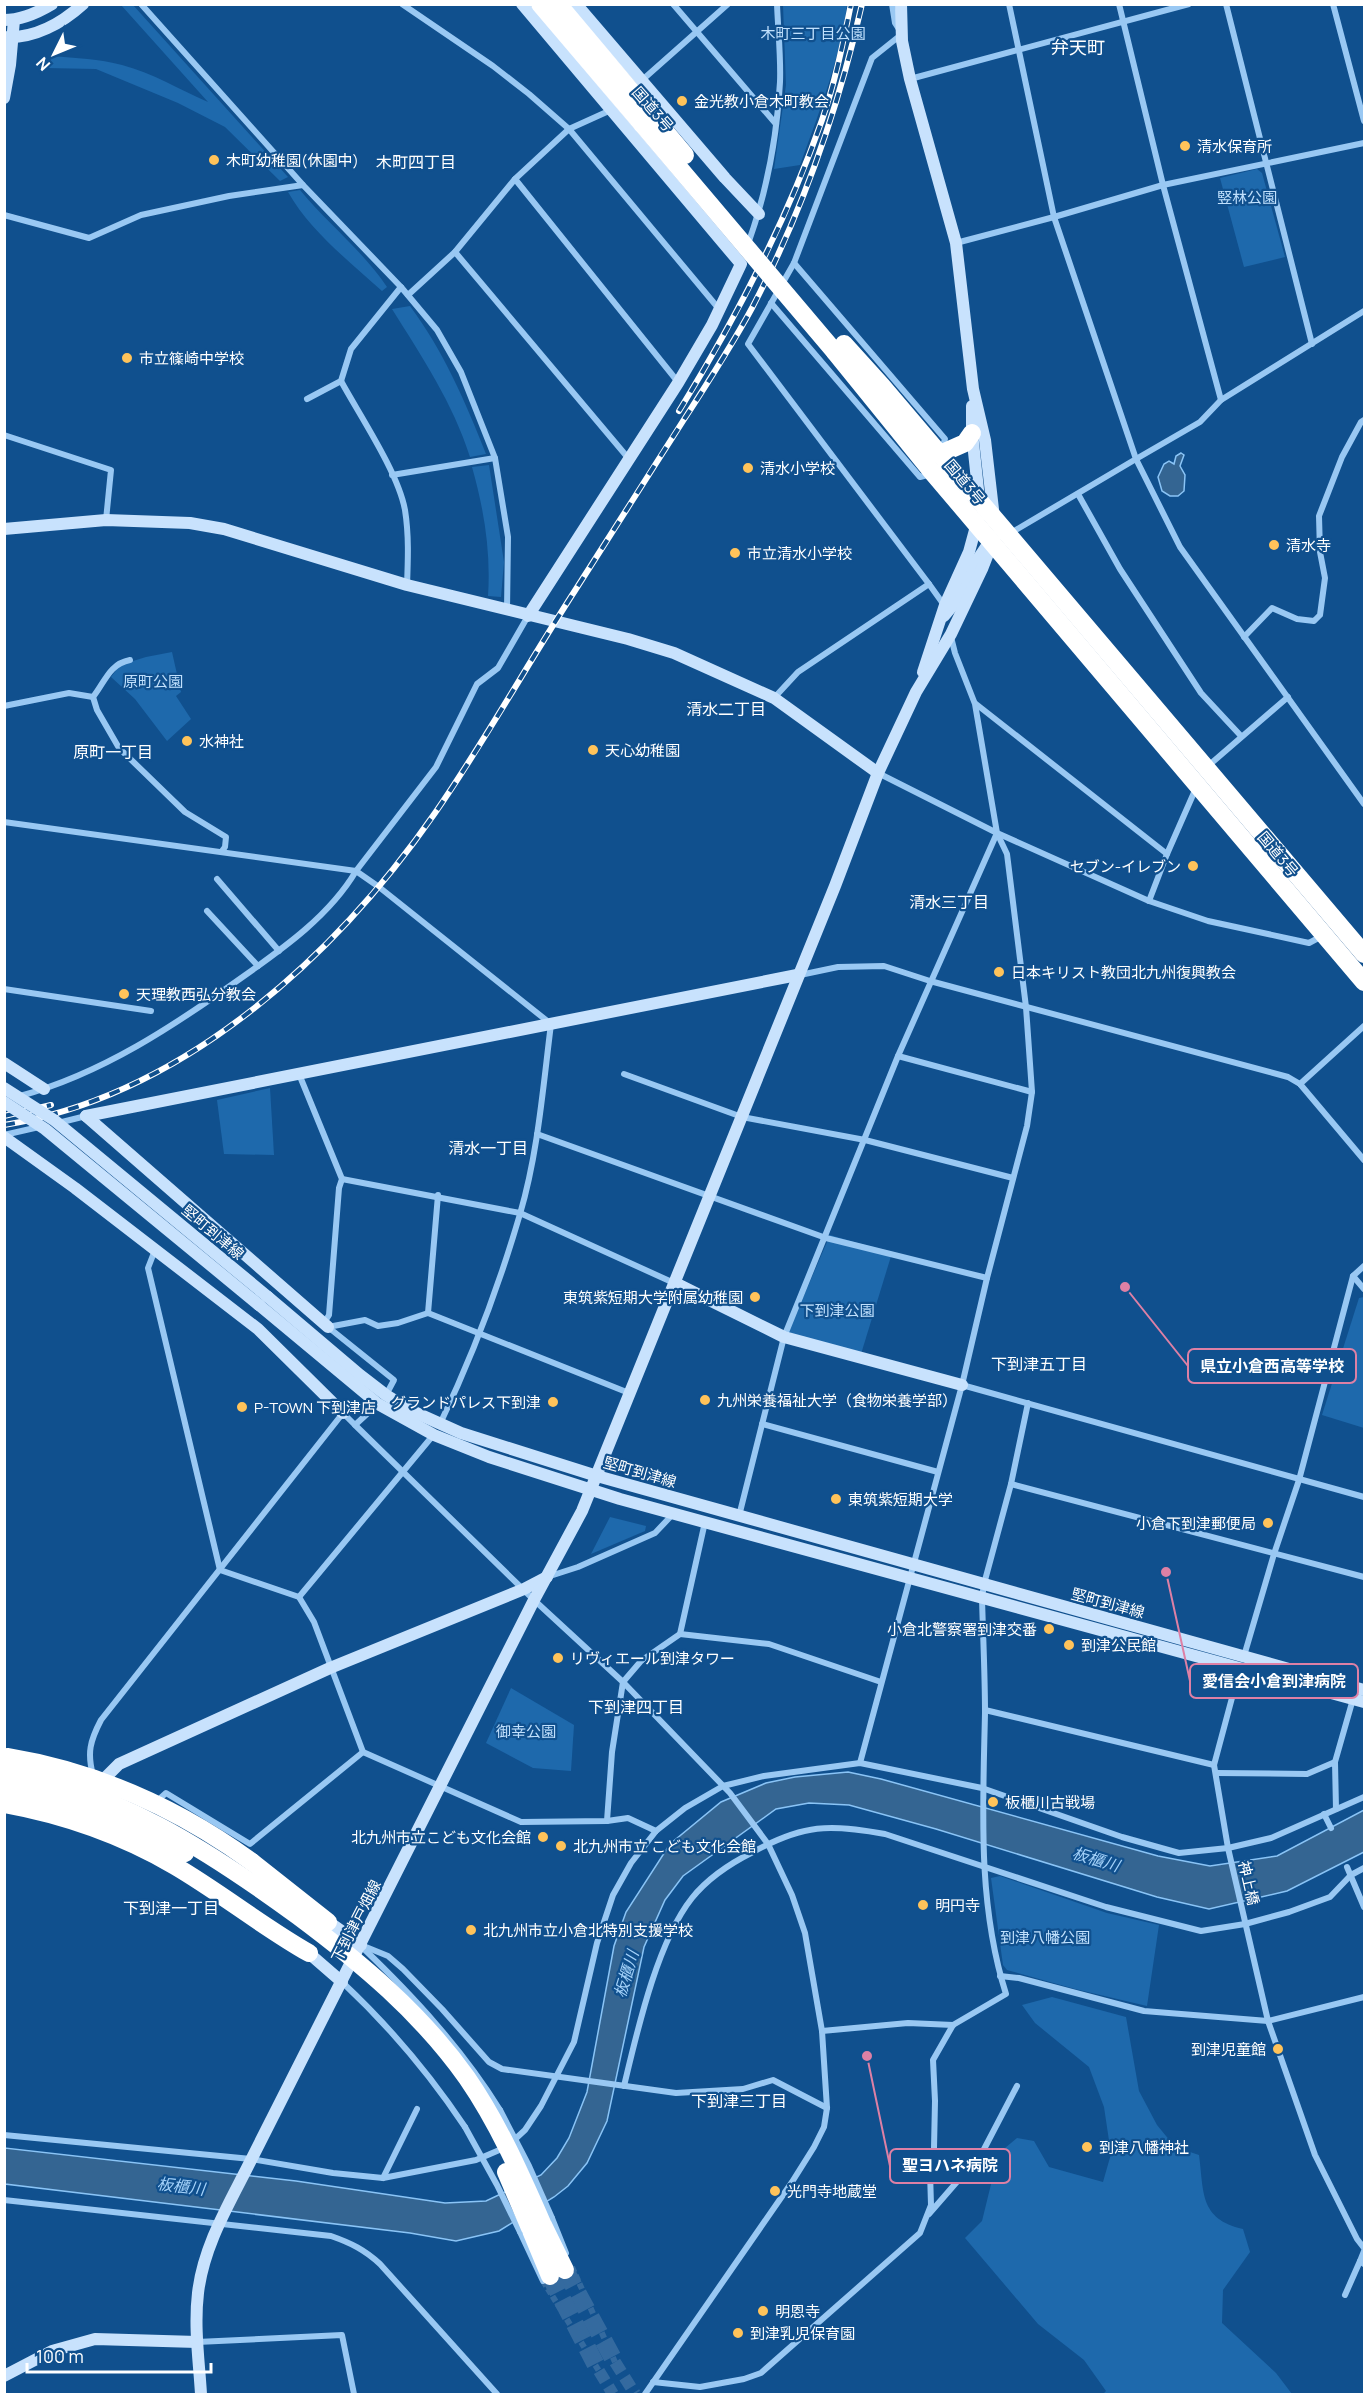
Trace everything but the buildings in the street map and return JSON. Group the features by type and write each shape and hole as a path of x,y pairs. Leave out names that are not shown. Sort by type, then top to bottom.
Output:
{"highway":[{"name":"国道3号","path":"540,4 648,121"},
{"name":"国道3号","path":"558,4 648,121 839,348 933,473 986,521 1001,539 1013,568 1365,982"},
{"name":"国道3号","path":"839,348 940,454 979,500 986,521"},
{"path":"940,454 965,443 972,434"},
{"name":"国道3号","path":"1001,539 1019,549 1365,954"},
{"path":"4,1756 47,1763 145,1797 207,1830 328,1922"},
{"path":"4,1773 29,1775 88,1792 160,1825 231,1868 359,1962 417,2017 466,2077 504,2140 557,2274"},
{"path":"4,1788 51,1797 85,1807 153,1835 224,1878 351,1972 408,2025 456,2083 493,2144 536,2225"},
{"path":"4,1804 76,1820 113,1834 176,1866 271,1932 309,1953"}],"street":[{"path":"5,93 9,20 28,16 52,4"},
{"path":"9,38 26,36 53,26 83,4"},
{"path":"141,4 303,185 401,287 437,330 461,372 495,458 508,537 507,610"},
{"path":"522,4 614,108 741,264"},
{"path":"576,4 640,83 759,214"},
{"path":"673,4 776,124"},
{"path":"640,83 728,4"},
{"path":"4,1101 44,1089 145,1043 279,951 326,910 346,888 356,871 436,767 477,684 498,668 528,616 678,383 741,264 759,214 776,124 780,80 777,4"},
{"path":"892,4 895,23 902,34"},
{"path":"901,4 902,34 910,79 956,243 973,389 985,440 986,521 945,605 916,692"},
{"path":"1009,4 1053,217 1136,459 1180,547 1365,804"},
{"path":"1119,4 1163,185 1221,400"},
{"path":"910,79 1019,52 1189,4"},
{"path":"1226,4 1312,344"},
{"path":"1333,4 1365,121"},
{"path":"407,5 529,94 569,129 719,309"},
{"path":"902,34 872,58 794,263 748,344 945,605"},
{"path":"408,295 454,252 515,179 569,129 614,108"},
{"path":"956,243 1163,185 1365,143"},
{"path":"515,179 678,383"},
{"path":"4,215 89,238 141,215 229,196 303,185"},
{"path":"454,252 629,459"},
{"path":"794,263 945,439 940,454"},
{"path":"307,399 340,381 351,349 401,287"},
{"path":"771,303 920,477 933,473"},
{"path":"938,624 960,597 982,551 1200,422 1221,400 1365,311"},
{"path":"340,381 392,475 404,508 408,534 407,585"},
{"path":"973,389 972,434 979,500"},
{"path":"1244,637 1272,608 1297,619 1314,621 1320,615 1324,578 1320,552 1319,516 1341,457 1361,422 1365,420"},
{"path":"4,435 111,470 106,520"},
{"path":"392,475 495,458"},
{"path":"1078,494 1120,568 1201,693 1241,736"},
{"path":"4,529 106,520 190,524 224,529 407,585 628,639 674,653 774,698 878,773 997,833 1149,901 1208,921 1309,943 1323,934"},
{"path":"916,692 951,634 982,569 1001,539"},
{"path":"982,569 996,561 1013,568"},
{"path":"774,698 798,672 929,584"},
{"path":"860,1763 962,1385 1027,1126 1032,1092 1026,1007 1006,854 997,833 975,704 955,653 951,634"},
{"path":"93,697 112,668 130,660"},
{"name":"下到津戸畑線","path":"201,2394 197,2342 198,2293 205,2261 220,2221 591,1491 797,975 835,886 878,773 916,692"},
{"path":"4,706 69,693 93,697"},
{"path":"93,697 97,710 118,748 185,812 226,837 222,851"},
{"path":"1149,901 1167,854 1206,768 1288,698"},
{"path":"975,704 1167,854"},
{"path":"4,822 356,871 551,1024"},
{"path":"739,1516 784,1337 898,1056 997,833"},
{"path":"217,879 279,951"},
{"path":"207,911 258,966"},
{"path":"4,1136 86,1116 797,975 838,968 884,966 930,981 1288,1077 1300,1084 1365,1160"},
{"path":"4,989 151,1011"},
{"path":"299,1597 437,1430 481,1333 520,1213 537,1134 551,1024"},
{"path":"1300,1084 1365,1026"},
{"path":"898,1056 1032,1092"},
{"path":"4,1063 44,1089"},
{"path":"298,1073 342,1179 339,1188 329,1315 326,1325"},
{"path":"624,1074 742,1116 865,1140 1013,1178"},
{"name":"堅町到津線","path":"4,1088 54,1120 264,1301"},
{"name":"堅町到津線","path":"4,1101 45,1129 360,1375 382,1399 489,1457 591,1491 1359,1701"},
{"path":"86,1116 326,1325 394,1380 382,1399 355,1425"},
{"path":"537,1134 825,1238 987,1278"},
{"path":"4,1136 258,1329 534,1600 623,1682 730,1793 768,1844 792,1895 805,1933 822,2031 827,2108 824,2127 809,2155 645,2394"},
{"path":"342,1179 438,1195 520,1213 675,1283 784,1337 1365,1497"},
{"path":"428,1313 438,1195"},
{"path":"155,1250 148,1268 220,1570"},
{"path":"985,1710 1214,1764 1274,1554 1299,1480 1353,1276 1365,1266"},
{"path":"1353,1276 1365,1289"},
{"path":"326,1325 365,1320 378,1326 398,1323 428,1313 630,1393"},
{"path":"653,2382 700,2387 744,2379 761,2373 920,2233 927,2216 931,2205 930,2172 934,2136 933,2060 952,2025 1006,1994 994,1951 984,1867 982,1788 985,1710 982,1598 1011,1484 1028,1403"},
{"path":"97,1786 88,1760 93,1736 101,1720 343,1413"},
{"path":"762,1424 938,1472"},
{"name":"堅町到津線","path":"437,1430 912,1565 1365,1690"},
{"path":"1011,1484 1365,1577"},
{"path":"78,1810 118,1764 330,1668 524,1589 547,1577 578,1567 655,1533 674,1514"},
{"path":"680,1634 705,1521"},
{"path":"220,1570 299,1597 314,1622 363,1752 521,1822 607,1821 628,1818 656,1831"},
{"path":"607,1821 612,1752 623,1682 641,1661 680,1634 769,1644 881,1682"},
{"path":"1336,1809 1335,1762 1359,1701"},
{"path":"148,1809 166,1793 250,1844 363,1752"},
{"path":"1216,1773 1307,1774 1335,1762"},
{"path":"4,2135 383,2178 476,2160 504,2148 525,2130 558,2076 574,2042 597,1943 613,1895 631,1863 656,1831 685,1808 723,1786 764,1776 860,1763 982,1788 1122,1837 1179,1853 1228,1848 1271,1838 1365,1797"},
{"name":"神上橋","path":"1214,1764 1228,1848 1268,2021 1315,2156 1357,2239 1365,2250"},
{"path":"4,1773 97,1786 128,1798 201,1839 361,1945 442,2029 484,2084 529,2166 536,2225"},
{"path":"4,1795 78,1810 114,1825 188,1864 309,1953 382,2019 428,2072 465,2127 492,2175 536,2225"},
{"path":"1324,1814 1331,1828"},
{"path":"624,2086 639,2021 663,1955 679,1919 692,1898 712,1878 734,1862 797,1831 823,1827 853,1828 885,1834 1106,1907 1201,1931 1245,1924 1289,1912 1330,1896 1351,1875 1365,1868"},
{"path":"1347,1866 1365,1907"},
{"path":"361,1945 388,1956 403,1969 489,2062 502,2069 676,2093 743,2089 773,2080 827,2108"},
{"path":"1000,1976 1019,1978 1144,2011 1193,2017 1268,2021 1365,1997"},
{"path":"822,2031 908,2023 952,2025"},
{"path":"927,2216 982,2153 1017,2086"},
{"path":"383,2178 417,2109"},
{"path":"4,2200 220,2221 331,2236 351,2243 368,2252 497,2394"},
{"path":"1345,2295 1362,2263 1365,2250"},
{"path":"4,2376 52,2351 95,2338 197,2342 342,2335 354,2394"}],"green space":[{"path":"121,5 133,5 288,177 280,181 225,127 178,103 96,69 46,68 52,56 113,63 145,72 208,102"},
{"name":"木町三丁目公園","path":"783,5 847,5 834,66 800,165 774,169 786,85"},
{"name":"竪林公園","path":"1257,169 1262,173 1285,257 1244,267 1220,178"},
{"path":"300,190 367,261 387,287 382,291 307,220 288,192"},
{"path":"410,306 453,377 486,454 470,457 446,399 392,309"},
{"path":"489,465 504,562 501,597 488,596 486,531 472,467"},
{"name":"原町公園","path":"172,652 181,692 176,696 191,719 167,741 135,699 111,677 120,665"},
{"path":"270,1088 274,1155 224,1154 217,1100"},
{"name":"下到津公園","path":"830,1235 892,1253 861,1354 787,1335"},
{"path":"1364,1297 1364,1428 1322,1415 1359,1298"},
{"path":"610,1517 646,1526 645,1531 591,1554"},
{"name":"御幸公園","path":"511,1688 574,1725 571,1771 533,1768 486,1743"},
{"name":"到津八幡公園","path":"1000,1876 1107,1913 1159,1925 1147,2006 1007,1970 1003,1965 991,1878"},
{"path":"1052,1997 1126,2017 1139,2091 1157,2125 1175,2147 1199,2155 1206,2202 1211,2211 1218,2218 1243,2229 1250,2252 1223,2290 1222,2323 1276,2373 1292,2394 1103,2394 1106,2391 1084,2360 1038,2324 965,2238 982,2221 995,2168 1005,2148 1017,2138 1034,2141 1049,2167 1103,2182 1111,2154 1104,2107 1089,2067 1035,2023 1022,2005"}],"water":[{"path":"1181,453 1184,455 1180,466 1185,475 1184,491 1178,496 1170,496 1162,491 1158,477 1164,464 1169,461 1174,464 1176,456"},
{"name":"板櫃川","path":"848,1772 881,1779 1158,1856 1210,1866 1277,1856 1364,1810 1364,1852 1287,1891 1209,1909 1157,1897 936,1829 849,1805 809,1803 776,1809 683,1876 665,1900 644,1947 607,2121 587,2163 568,2186 554,2197 499,2231 456,2241 410,2233 5,2184 5,2148 296,2181 445,2203 486,2201 541,2175 557,2158 569,2138 587,2092 614,1946 626,1912 670,1844 721,1802 766,1783 795,1777"}],"tunnel":[{"path":"572,2267 615,2362"},
{"path":"565,2270 615,2362"},
{"path":"550,2276 599,2371"},
{"path":"543,2281 599,2371"},
{"path":"615,2362 635,2394"},
{"path":"599,2371 613,2394"}],"railway":[{"path":"679,411 740,305 792,196 827,106 851,4"},
{"path":"4,1125 70,1109 133,1084 193,1052 249,1012 302,967 351,918 395,867 435,813 471,758 719,365 752,308 787,235 817,160 842,83 862,4"},
{"path":"4,1116 51,1105"}],"place":[{"name":"金光教小倉木町教会","path":"682,101"},
{"name":"清水保育所","path":"1185,146"},
{"name":"木町幼稚園(休園中)","path":"214,160"},
{"name":"市立篠崎中学校","path":"127,358"},
{"name":"清水小学校","path":"748,468"},
{"name":"清水寺","path":"1274,545"},
{"name":"市立清水小学校","path":"735,553"},
{"name":"水神社","path":"187,741"},
{"name":"天心幼稚園","path":"593,750"},
{"name":"セブン-イレブン","path":"1193,866"},
{"name":"日本キリスト教団北九州復興教会","path":"999,972"},
{"name":"天理教西弘分教会","path":"124,994"},
{"name":"県立小倉西高等学校","path":"1125,1287"},
{"name":"東筑紫短期大学附属幼稚園","path":"755,1297"},
{"name":"九州栄養福祉大学（食物栄養学部）","path":"705,1400"},
{"name":"グランドパレス下到津","path":"553,1402"},
{"name":"P-TOWN 下到津店","path":"242,1407"},
{"name":"東筑紫短期大学","path":"836,1499"},
{"name":"小倉下到津郵便局","path":"1268,1523"},
{"name":"愛信会小倉到津病院","path":"1166,1572"},
{"name":"小倉北警察署到津交番","path":"1049,1629"},
{"name":"到津公民館","path":"1069,1645"},
{"name":"リヴィエール到津タワー","path":"558,1658"},
{"name":"板櫃川古戦場","path":"993,1802"},
{"name":"北九州市立こども文化会館","path":"543,1837"},
{"name":"北九州市立 こども文化会館","path":"561,1846"},
{"name":"明円寺","path":"923,1905"},
{"name":"北九州市立小倉北特別支援学校","path":"471,1930"},
{"name":"到津児童館","path":"1278,2049"},
{"name":"聖ヨハネ病院","path":"867,2056"},
{"name":"到津八幡神社","path":"1087,2147"},
{"name":"光門寺地蔵堂","path":"775,2191"},
{"name":"明恩寺","path":"763,2311"},
{"name":"到津乳児保育園","path":"738,2333"}],"district":[{"name":"弁天町","path":"1078,47"},
{"name":"木町四丁目","path":"416,162"},
{"name":"清水二丁目","path":"726,709"},
{"name":"原町一丁目","path":"113,752"},
{"name":"清水三丁目","path":"949,902"},
{"name":"清水一丁目","path":"488,1148"},
{"name":"下到津五丁目","path":"1039,1364"},
{"name":"下到津四丁目","path":"636,1707"},
{"name":"下到津一丁目","path":"171,1908"},
{"name":"下到津三丁目","path":"739,2101"}]}
